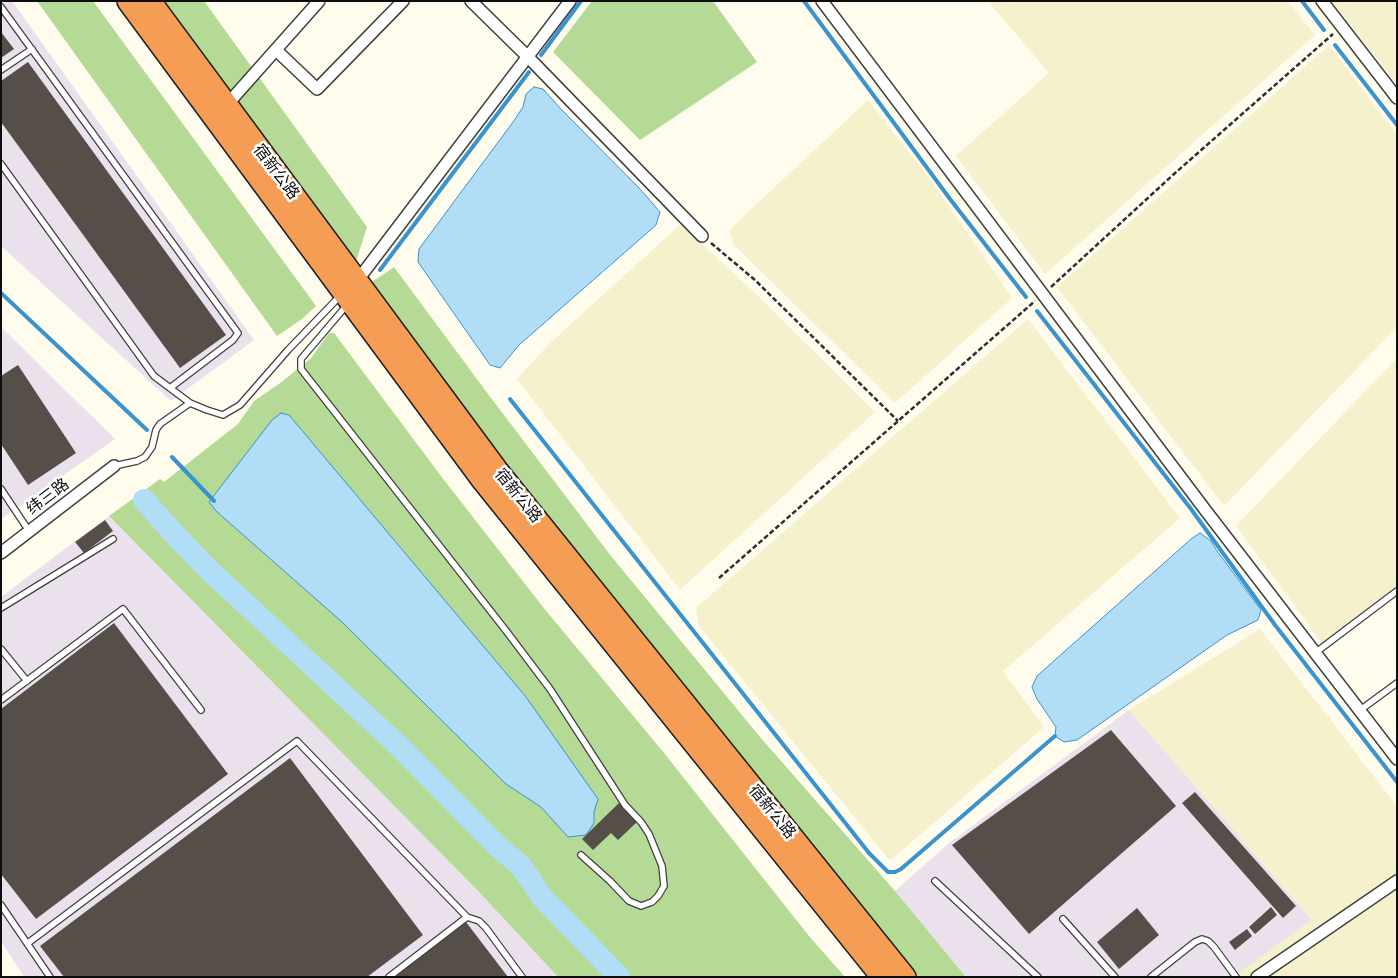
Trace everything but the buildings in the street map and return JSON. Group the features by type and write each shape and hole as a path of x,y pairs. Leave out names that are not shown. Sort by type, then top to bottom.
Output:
{"highway":[{"name":"宿新公路","path":"128,1 221,112"},
{"name":"宿新公路","path":"150,1 221,112 483,481 882,977"},
{"name":"宿新公路","path":"350,292 497,470 905,977"}],"street":[{"path":"221,112 320,1"},
{"path":"276,50 317,89 403,1"},
{"path":"471,1 702,236"},
{"path":"350,292 570,1"},
{"path":"822,1 1397,759"},
{"path":"1322,1 1397,98"},
{"name":"纬三路","path":"1,552 114,466"},
{"path":"1257,977 1397,881"}],"lane":[{"path":"1,7 238,333 234,340 170,388"},
{"path":"1,70 32,49"},
{"path":"1,164 154,376 190,403 223,415 240,405 288,350 350,292"},
{"path":"350,292 301,359 301,369 550,689 625,805 641,822 648,834 662,866 664,886 652,902 641,906 629,901 581,855"},
{"path":"114,466 137,461 145,457 152,447 156,430 160,424 190,403"},
{"path":"1,489 29,532"},
{"path":"1,608 113,539"},
{"path":"1315,653 1397,591"},
{"path":"1,700 123,609 202,710"},
{"path":"1,649 27,681"},
{"path":"1360,711 1397,682"},
{"path":"28,943 297,741 467,917 479,921 486,928 522,977"},
{"path":"935,881 1038,977"},
{"path":"1,905 50,977"},
{"path":"389,977 467,917"},
{"path":"1062,919 1115,977"},
{"path":"1151,977 1196,942 1202,940 1208,941 1214,947 1236,977"}],"path":[{"path":"719,578 1043,294 1174,174 1342,27"},
{"path":"702,236 755,280 898,421"}],"shaded area":[{"path":"1,1 12,1 254,340 171,401 1,246"},
{"path":"988,1 1288,1 1315,35 1045,274 956,156 1049,73"},
{"path":"1332,1 1397,1 1397,84"},
{"path":"1329,45 1397,135 1397,327 1224,506 1057,287"},
{"path":"868,100 930,179 1012,298 895,403 734,245 729,230"},
{"path":"681,224 761,299 875,412 680,590 517,379 550,343"},
{"path":"1028,319 1180,518 1003,671 1044,727 890,861 699,626 696,608"},
{"path":"1,327 115,439 1,519"},
{"path":"1397,358 1397,585 1322,643 1236,526"},
{"path":"109,516 479,892 558,977 24,977 1,941 1,597"},
{"path":"1260,629 1397,806 1397,977 1233,977 1312,920 1129,710"},
{"path":"1129,710 1312,920 1234,977 966,977 895,891 949,843"}],"green space":[{"path":"37,1 93,1 316,306 302,319 277,336"},
{"path":"160,1 204,1 367,227 355,265"},
{"path":"592,1 713,1 757,62 640,140 553,52"},
{"path":"394,267 611,556 760,737 895,891 966,977 918,977 856,904 501,465 373,292 372,282"},
{"path":"329,333 334,333 444,480 543,607 664,753 809,936 845,977 558,977 479,892 109,516 160,479 164,482 238,424 254,401 311,358"}],"water":[{"path":"534,87 543,89 660,212 656,225 519,345 500,368 490,365 418,262 419,249 513,122 523,107 526,94"},
{"path":"281,413 289,415 526,697 598,799 594,812 594,823 586,835 568,837 541,807 506,784 342,622 216,511 209,502 272,420"},
{"path":"1200,533 1211,541 1261,610 1258,620 1227,635 1077,740 1064,742 1055,736 1056,727 1037,699 1032,687 1037,676"}],"waterway":[{"path":"541,55 581,1"},
{"path":"804,1 950,199 1026,297"},
{"path":"1302,1 1324,30"},
{"path":"1335,45 1397,125"},
{"path":"380,270 529,72"},
{"path":"1,293 147,430"},
{"path":"1037,311 1191,509 1275,625 1397,782"},
{"path":"510,399 869,853 888,872 895,872 901,869 1055,736"},
{"path":"172,457 214,501"},
{"path":"144,500 210,571 400,747 496,845 521,866 542,897 619,977"}]}
